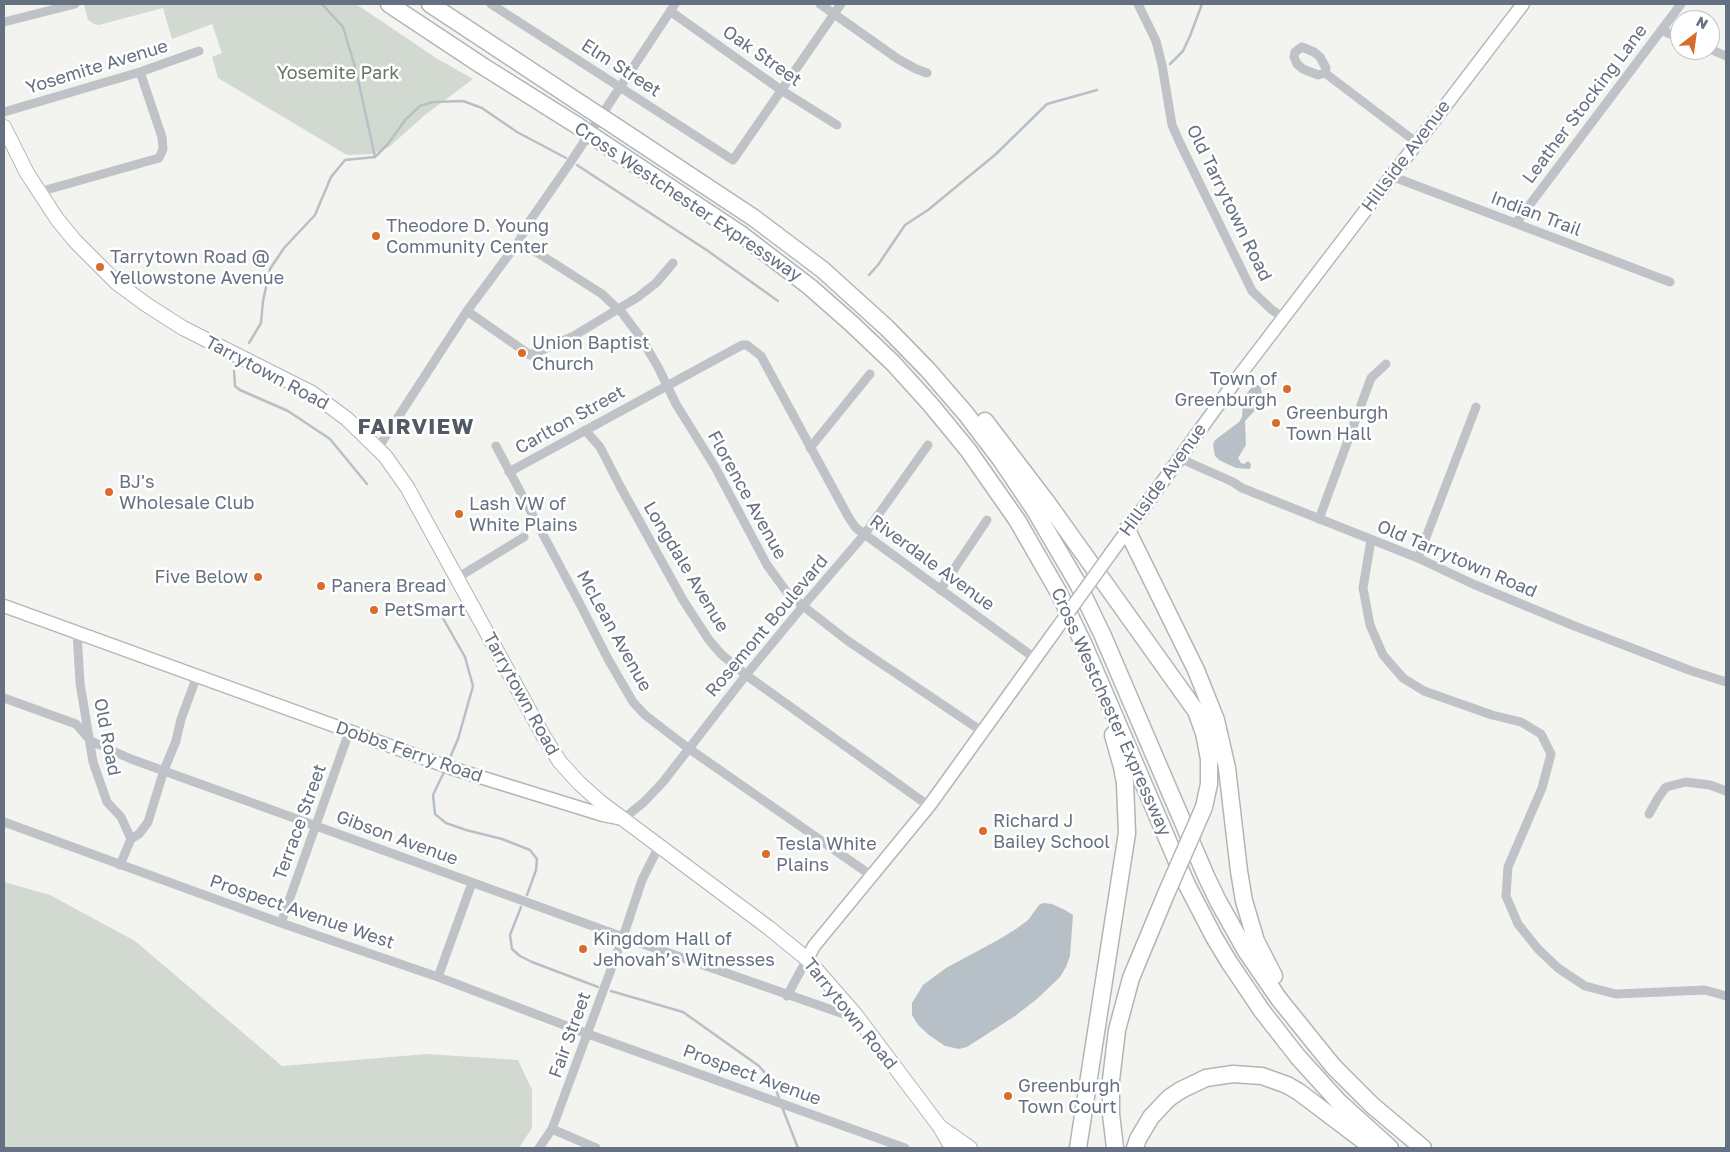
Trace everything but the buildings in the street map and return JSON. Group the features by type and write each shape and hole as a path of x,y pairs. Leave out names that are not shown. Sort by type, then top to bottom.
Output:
{"highway":[{"name":"Cross Westchester Expressway","path":"389,4 578,126 742,235 788,268 832,305 893,363 950,427 1001,496 1046,568 1084,645 1179,866 1200,910 1229,962 1262,1012 1298,1057 1338,1100 1390,1148"},
{"name":"Cross Westchester Expressway","path":"430,4 754,218 823,270 866,308 928,370 984,438 1034,509 1064,558 1091,610 1194,849 1223,910 1246,951 1279,1000 1333,1066 1373,1106 1423,1148"},
{"path":"823,270 869,304 914,342 969,402 1046,501 1184,692 1198,716 1208,746 1210,773 1204,807 1131,978 1116,1030 1110,1088 1115,1148"},
{"path":"1127,530 1196,670 1216,720 1227,768 1242,886 1256,941 1277,981 1333,1066"},
{"path":"1078,1148 1123,866 1128,816 1122,767 1084,645"},
{"path":"1135,1148 1151,1117 1169,1098 1206,1078 1233,1074 1262,1076 1287,1085 1373,1148"}],"main road":[{"name":"Hillside Avenue","path":"807,959 814,946 929,806 1179,458 1416,142 1523,4"},
{"name":"Tarrytown Road","path":"4,127 38,192 57,219 75,241 111,278 129,293 196,335 312,393 347,419 378,448 399,474 551,749 569,773 623,819 770,928 807,959 836,990 940,1128 952,1148"},
{"name":"Dobbs Ferry Road","path":"4,606 451,768 603,815 623,819"},
{"name":"Tarrytown Road","path":"940,1128 970,1148"}],"street":[{"path":"4,22 75,4"},
{"name":"Elm Street","path":"491,4 733,160 781,90"},
{"path":"820,4 898,59 927,73"},
{"path":"781,90 841,4"},
{"name":"Old Tarrytown Road","path":"1138,4 1156,41 1172,125 1178,142 1252,291 1272,310 1284,318"},
{"name":"Leather Stocking Lane","path":"1516,223 1681,4"},
{"path":"378,448 467,311 519,241 529,222 672,8"},
{"name":"Oak Street","path":"672,8 781,90 837,125"},
{"path":"1661,30 1670,34"},
{"name":"Yosemite Avenue","path":"4,112 140,72 199,51"},
{"path":"38,192 159,158 163,149 162,137 140,72"},
{"path":"1325,73 1416,142"},
{"name":"Indian Trail","path":"1391,176 1670,282"},
{"name":"Florence Avenue","path":"519,241 602,294 623,314 641,338 767,565 786,591 848,641 983,732"},
{"path":"467,311 530,355 572,337 638,297 656,283 673,263"},
{"name":"Carlton Street","path":"509,472 742,345 752,348"},
{"name":"Riverdale Avenue","path":"752,348 761,356 848,518 856,528 1036,658"},
{"path":"1319,519 1371,378 1386,364"},
{"path":"810,448 870,374"},
{"path":"1418,558 1476,407"},
{"name":"Longdale Avenue","path":"585,430 600,447 683,600 709,640 721,654 746,676 929,806"},
{"name":"Rosemont Boulevard","path":"623,819 664,782 688,748 746,676 864,535 928,445"},
{"name":"McLean Avenue","path":"496,446 608,659 633,702 655,724 872,876"},
{"name":"Old Tarrytown Road","path":"1179,458 1233,482 1242,488 1418,558 1472,584 1581,629 1680,667 1726,682"},
{"path":"940,590 987,520"},
{"path":"457,578 524,537"},
{"path":"1371,540 1363,588 1370,625 1383,655 1403,678 1424,691 1492,715 1521,722 1541,734 1551,754 1542,788 1508,867 1506,896 1518,924 1538,949 1558,968 1585,986 1616,994 1705,990 1726,996"},
{"name":"Old Road","path":"77,633 80,683 98,780 107,802 121,817 131,840"},
{"path":"120,865 131,840 148,822 197,676"},
{"name":"Gibson Avenue","path":"4,698 76,724 100,746 131,759 787,996 859,1020"},
{"name":"Terrace Street","path":"281,923 349,732"},
{"path":"1649,814 1666,787 1686,782 1725,787"},
{"name":"Prospect Avenue West","path":"4,822 281,923 438,977 588,1034"},
{"name":"Fair Street","path":"539,1148 552,1130 642,880 659,846"},
{"path":"438,977 472,883"},
{"path":"787,996 807,959"},
{"name":"Prospect Avenue","path":"588,1034 904,1148"},
{"path":"552,1130 596,1148"}],"green space":[{"name":"Yosemite Park","path":"84,4 356,4 436,58 473,79 425,115 389,147 373,154 347,155 218,78 212,57 222,53 212,24 172,39 163,8 99,25 88,20"},
{"path":"4,882 50,895 135,941 282,1066 427,1054 518,1060 532,1090 532,1128 519,1148 4,1148"}],"shaded area":[{"path":"1258,385 1261,388 1262,394 1260,405 1245,421 1246,445 1238,458 1244,464 1248,461 1251,464 1250,469 1236,468 1215,456 1213,445 1215,440 1239,422 1242,417 1243,398 1251,388"},
{"path":"1043,903 1052,904 1073,915 1070,956 1060,977 1037,999 1015,1016 967,1047 959,1049 945,1046 918,1025 912,1015 912,1003 923,985 946,968 1016,929 1028,920 1039,905"}],"waterway":[{"path":"322,4 343,27 356,70 375,157"},
{"path":"1170,64 1183,51 1202,4"},
{"path":"869,275 905,225 928,210 996,154 1047,104 1097,90"},
{"path":"249,343 261,323 263,301 270,269 284,248 315,215 331,177 345,160 375,157 387,145 406,119 420,106 433,102 463,101 482,108 517,132 566,158"},
{"path":"577,165 708,251 778,301"},
{"path":"234,371 235,386 288,411 330,439 367,484"},
{"path":"436,606 465,657 473,686 458,739 449,760"},
{"path":"444,772 433,795 435,814 446,823 502,839 530,850 537,859 536,870 527,895"},
{"path":"521,907 510,935 512,949 520,956 532,962 598,987"},
{"path":"611,991 683,1012 759,1066 773,1082 779,1098"},
{"path":"782,1107 798,1148"}],"place":[{"name":"Theodore D. Young Community Center","path":"376,236"},
{"name":"Tarrytown Road @ Yellowstone Avenue","path":"100,267"},
{"name":"Union Baptist Church","path":"522,353"},
{"name":"Town of Greenburgh","path":"1287,389"},
{"name":"Greenburgh Town Hall","path":"1276,423"},
{"name":"BJ's Wholesale Club","path":"109,492"},
{"name":"Lash VW of White Plains","path":"459,514"},
{"name":"Five Below","path":"258,577"},
{"name":"Panera Bread","path":"321,586"},
{"name":"PetSmart","path":"374,610"},
{"name":"Richard J Bailey School","path":"983,831"},
{"name":"Tesla White Plains","path":"766,854"},
{"name":"Kingdom Hall of Jehovah’s Witnesses","path":"583,949"},
{"name":"Greenburgh Town Court","path":"1008,1096"}],"district":[{"name":"FAIRVIEW","path":"416,427"}]}
